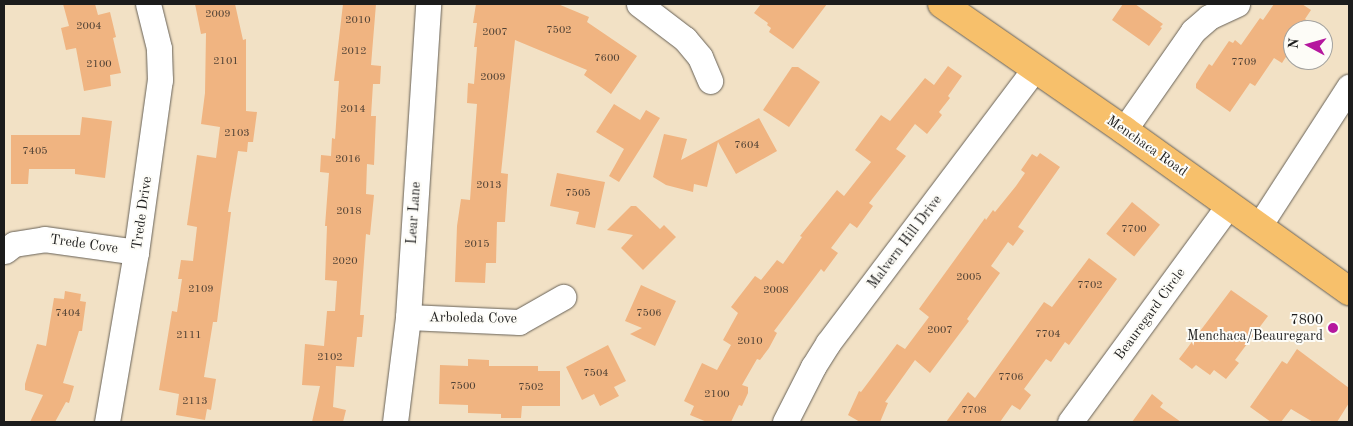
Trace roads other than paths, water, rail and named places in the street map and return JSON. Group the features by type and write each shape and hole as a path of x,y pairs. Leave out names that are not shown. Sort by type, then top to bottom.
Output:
{"main road":[{"name":"Menchaca Road","path":"942,4 1124,130 1349,292"}],"street":[{"name":"Trede Drive","path":"107,422 136,252 160,80 159,48 148,4"},
{"name":"Lear Lane","path":"396,422 408,317 428,4"},
{"path":"639,4 685,39 700,57 710,81"},
{"path":"1124,130 1193,31 1209,16 1237,4"},
{"name":"Malvern Hill Drive","path":"785,422 809,374 828,344 1035,68"},
{"path":"1259,226 1349,87"},
{"name":"Beauregard Circle","path":"1070,422 1229,205"},
{"name":"Trede Cove","path":"5,251 14,244 44,239 136,252"},
{"name":"Arboleda Cove","path":"408,317 519,322 563,297"}],"place":[{"name":"7800 Menchaca/Beauregard","path":"1333,328"}]}
